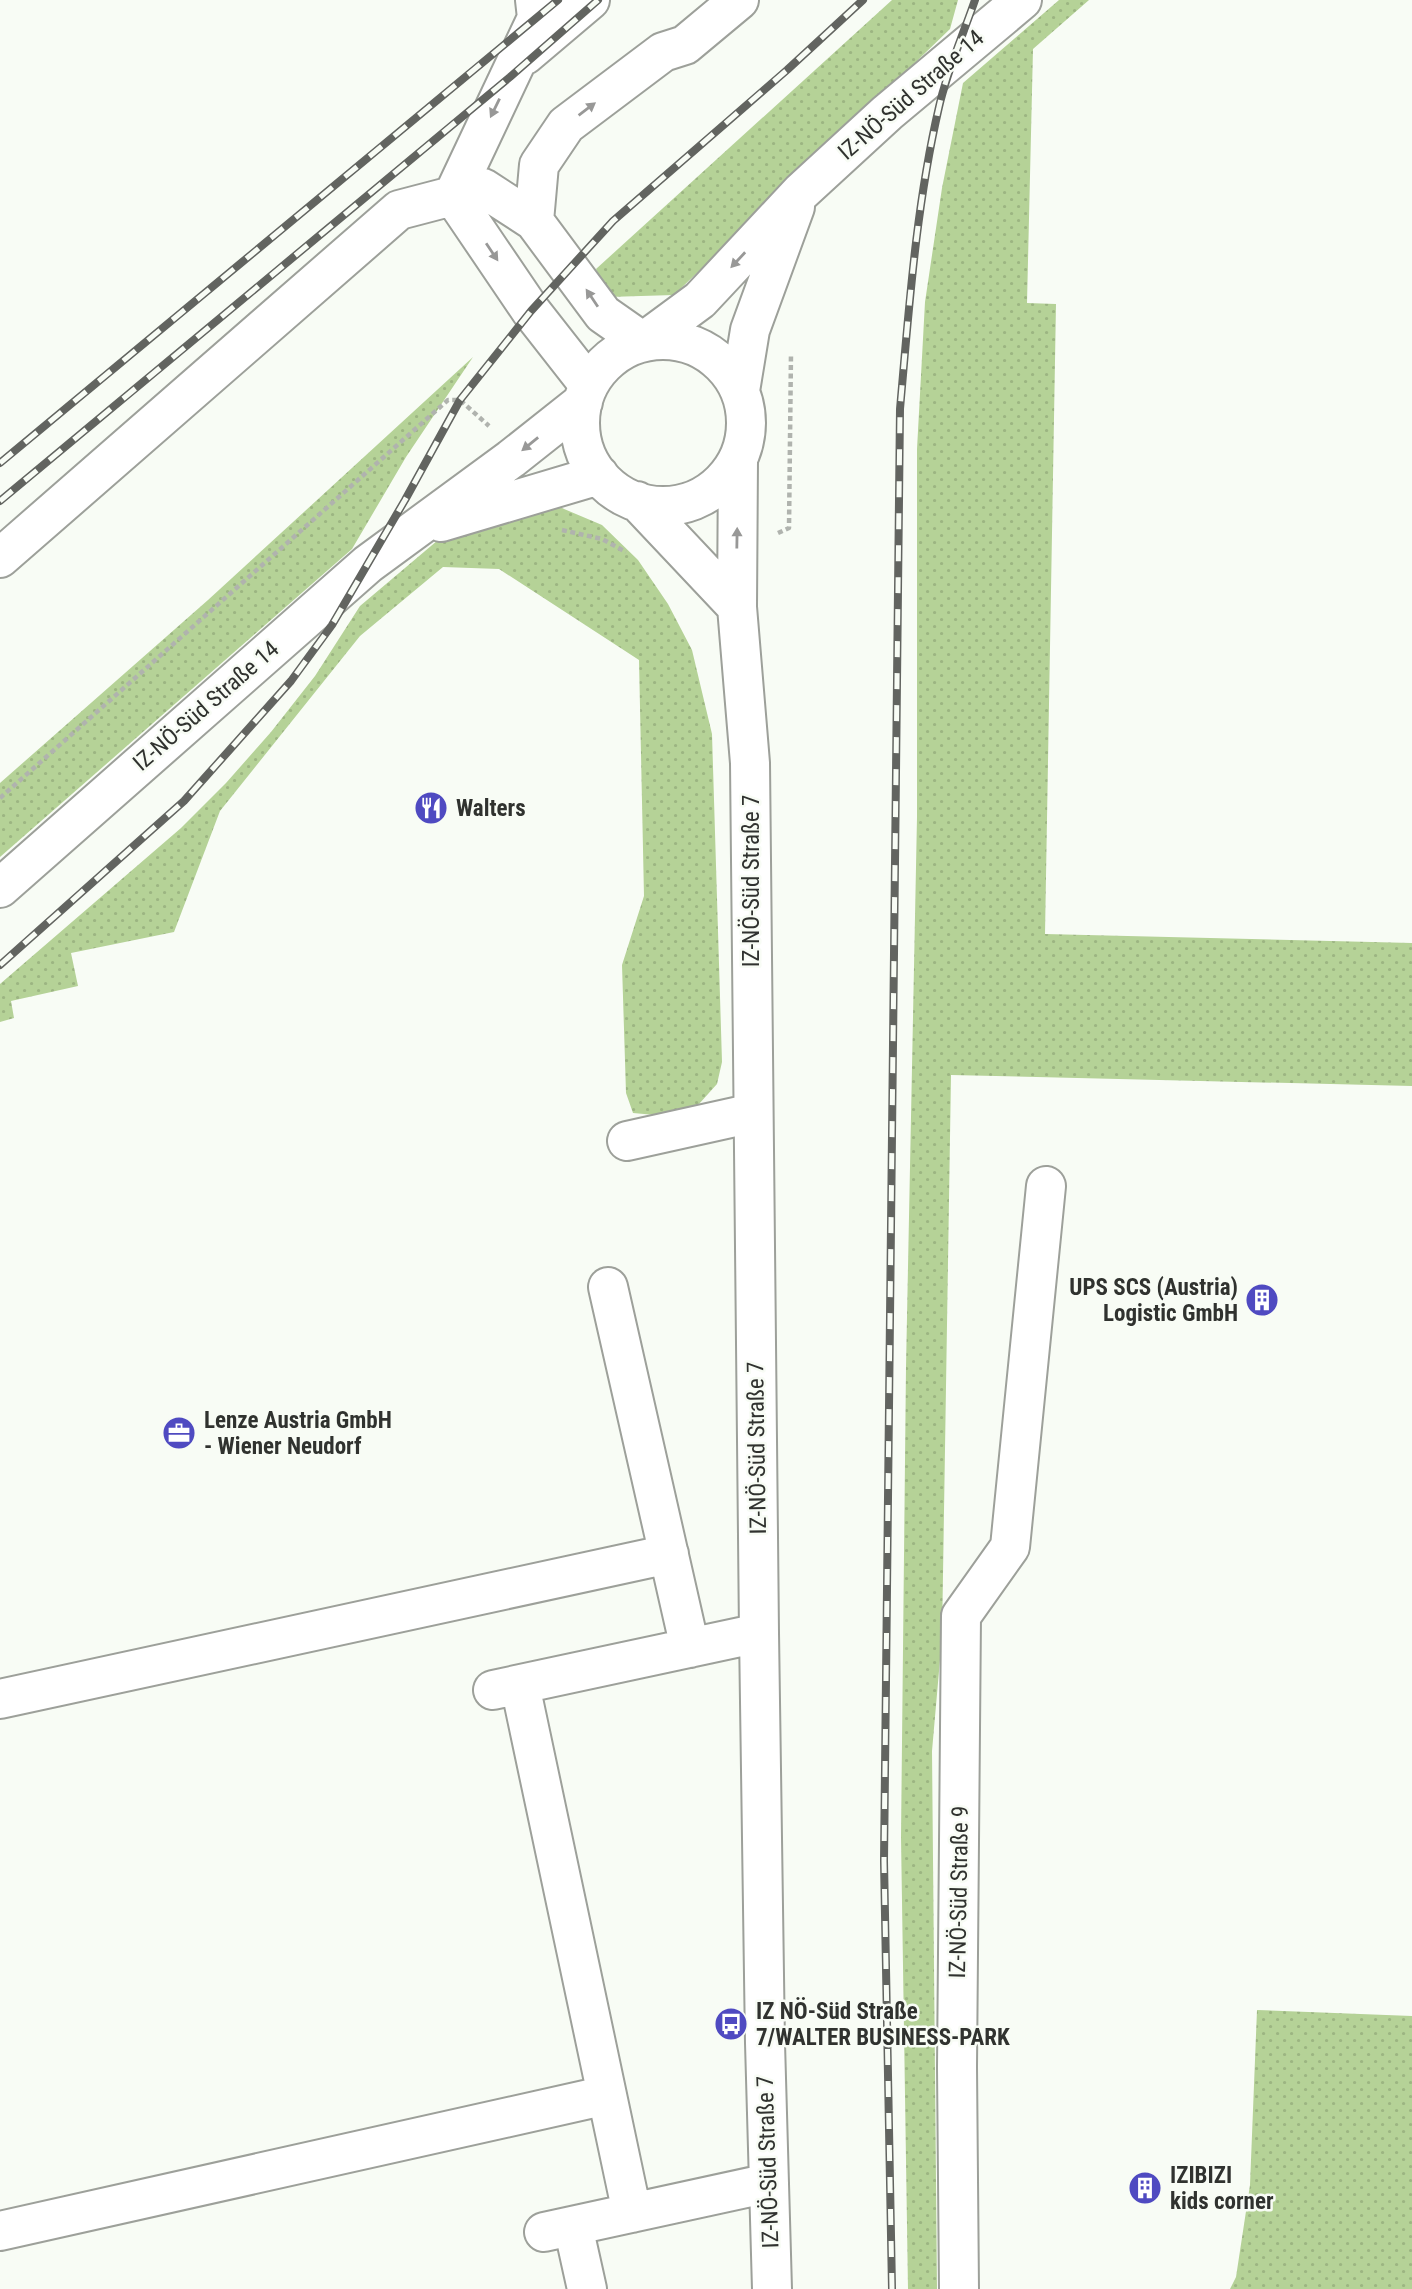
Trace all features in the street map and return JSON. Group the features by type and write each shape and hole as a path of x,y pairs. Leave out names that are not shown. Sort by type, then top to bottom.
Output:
{"street":[{"path":"453,196 537,18 536,0"},
{"path":"517,62 590,0"},
{"path":"663,52 673,28 706,0"},
{"path":"534,221 539,165 566,125 663,52 685,45 739,0"},
{"name":"IZ-NÖ-Süd Straße 14","path":"643,342 699,300 801,192 887,113 1022,0"},
{"path":"0,558 399,210 483,188 534,221 603,314 643,342"},
{"name":"IZ-NÖ-Süd Straße 14","path":"740,391 750,330 801,192"},
{"path":"453,196 586,393"},
{"path":"666,339 689,344 710,354 728,370 740,391 746,414 745,437 738,460 724,480 706,494 684,503 660,506 637,501 616,490 598,475 587,454 581,431 586,393 603,366 621,351 643,342 666,339"},
{"name":"IZ-NÖ-Süd Straße 14","path":"0,888 368,564 511,459 586,393"},
{"name":"IZ-NÖ-Süd Straße 7","path":"738,460 737,607 750,763 759,1633 772,2289"},
{"name":"IZ-NÖ-Süd Straße 14","path":"415,529 598,475"},
{"path":"637,501 737,607"},
{"path":"626,1141 753,1113"},
{"name":"IZ-NÖ-Süd Straße 9","path":"959,2289 957,2067 961,1616 1010,1547 1046,1186"},
{"path":"608,1287 690,1648"},
{"path":"0,1699 668,1554"},
{"path":"632,2213 607,2095 506,1688 759,1633"},
{"path":"0,2231 607,2095"},
{"path":"587,2289 559,2229 769,2183"}],"green space":[{"path":"892,0 958,0 950,29 674,295 608,297 596,269"},
{"path":"1059,0 1089,0 1033,49 1027,303 1056,304 1045,934 1412,943 1412,1086 951,1075 942,1637 932,1751 937,2289 908,2289 901,1837 906,1367 917,817 917,449 925,302 942,188 963,83"},
{"path":"473,357 406,457 352,549 0,857 0,783 208,600"},
{"path":"557,506 602,525 638,560 668,604 692,650 712,734 722,1062 717,1084 699,1104 655,1115 633,1113 626,1093 622,965 644,896 639,660 499,569 443,567 360,636 220,811 174,932 71,953 78,986 11,1001 14,1018 0,1022 0,984 181,828 226,783 315,676 360,606 457,524"},
{"path":"1257,2010 1412,2016 1412,2289 1230,2289 1236,2277 1250,2185"}],"railway":[{"path":"0,463 558,0"},
{"path":"0,501 510,77 598,0"},
{"path":"0,965 184,801 291,681 332,625 460,400 531,311 613,221 787,70 863,0"},
{"path":"892,2289 884,1861 900,409 924,182 946,80 975,0"}],"place":[{"name":"Walters","path":"431,808"},
{"name":"UPS SCS (Austria) Logistic GmbH","path":"1262,1300"},
{"name":"Lenze Austria GmbH - Wiener Neudorf","path":"179,1433"},
{"name":"IZ NÖ-Süd Straße 7/WALTER BUSINESS-PARK","path":"731,2024"},
{"name":"IZIBIZI kids corner","path":"1145,2188"}]}
